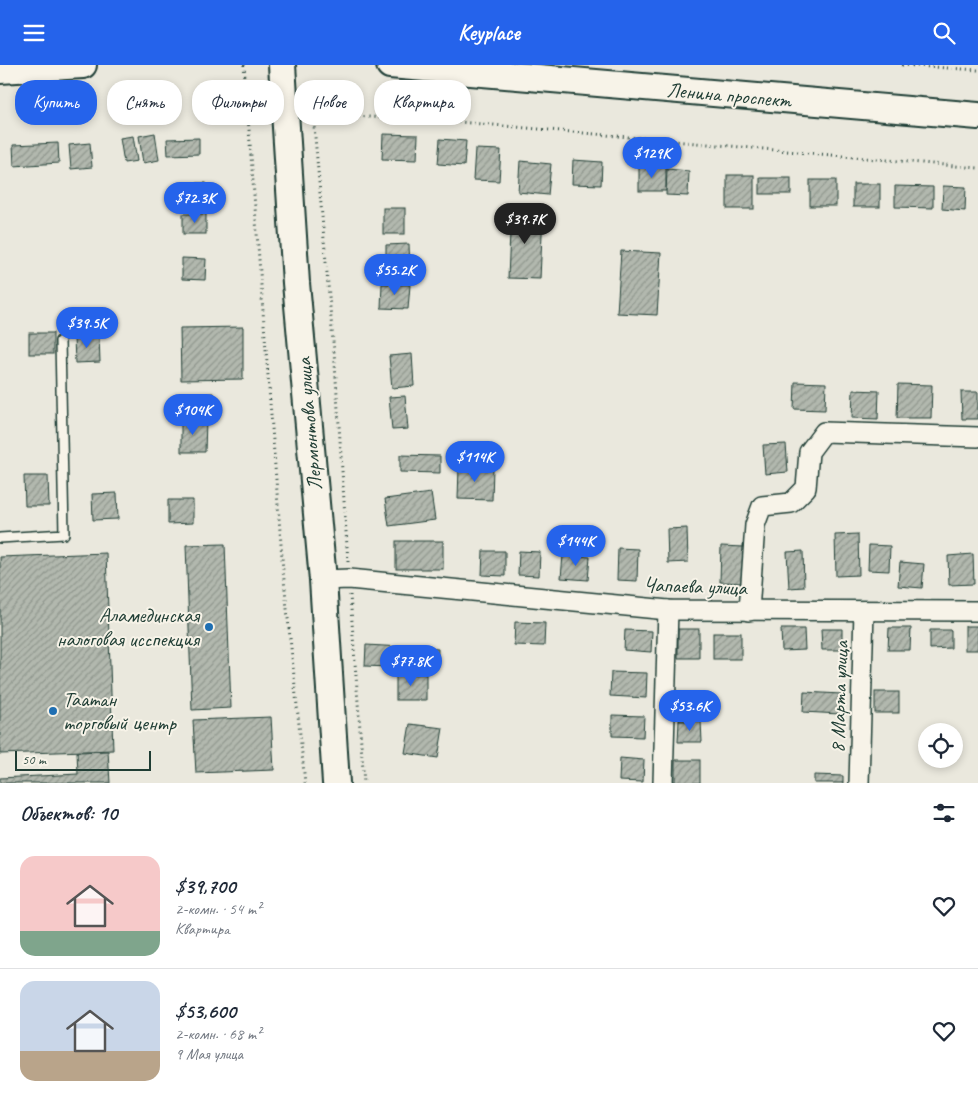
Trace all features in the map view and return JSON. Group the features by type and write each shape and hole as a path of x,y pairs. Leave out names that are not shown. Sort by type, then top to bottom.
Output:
{"main road":[{"path":"0,70 83,65"},
{"name":"Лермонтова улица","path":"282,65 296,283 323,580 336,783"},
{"name":"Ленина проспект","path":"390,65 978,117"}],"street":[{"path":"749,611 755,525 762,506 791,503 806,488 808,451 824,433 978,437"},
{"name":"Чапаева улица","path":"323,580 349,579 668,610 978,611"},
{"path":"663,783 668,610"},
{"name":"8 Марта улица","path":"859,783 864,611"}],"lane":[{"path":"0,538 64,534 60,341"}],"path":[{"path":"244,65 284,570 305,783"},
{"path":"902,65 978,70"},
{"path":"364,783 335,364 313,113 448,121 978,168"}],"building":[{"path":"155,133 159,160 143,163 139,136"},
{"path":"383,134 418,135 417,160 382,159"},
{"path":"133,136 137,161 124,163 120,138"},
{"path":"199,138 199,154 168,155 167,139"},
{"path":"440,139 466,141 464,166 438,164"},
{"path":"58,143 59,163 14,166 13,145"},
{"path":"90,143 92,167 71,169 69,145"},
{"path":"475,149 501,150 499,181 473,180"},
{"path":"573,160 602,162 601,185 572,184"},
{"path":"520,161 551,164 548,195 518,192"},
{"path":"639,166 666,166 666,191 639,191"},
{"path":"667,169 689,171 688,196 666,195"},
{"path":"727,175 754,175 754,209 727,209"},
{"path":"760,178 791,178 791,194 760,194"},
{"path":"810,180 836,180 836,206 810,206"},
{"path":"180,183 206,183 206,202 180,202"},
{"path":"853,184 880,184 880,207 853,207"},
{"path":"895,186 933,187 933,208 895,207"},
{"path":"943,186 966,187 965,211 942,209"},
{"path":"383,208 405,208 405,234 383,234"},
{"path":"511,210 543,212 540,279 508,278"},
{"path":"183,214 206,214 206,234 183,234"},
{"path":"409,244 410,271 386,272 386,245"},
{"path":"621,251 661,253 657,315 617,313"},
{"path":"182,258 206,259 205,280 182,279"},
{"path":"382,284 410,285 408,309 381,308"},
{"path":"243,327 243,379 181,380 180,328"},
{"path":"29,333 53,333 53,354 29,354"},
{"path":"99,336 100,362 75,363 74,337"},
{"path":"412,354 414,386 392,388 389,356"},
{"path":"795,382 826,383 825,410 794,409"},
{"path":"898,384 932,385 931,418 897,418"},
{"path":"853,390 879,391 878,419 852,418"},
{"path":"961,392 978,392 978,419 962,419"},
{"path":"213,393 213,416 185,416 189,395"},
{"path":"405,396 408,429 392,430 389,397"},
{"path":"181,419 206,420 205,452 181,452"},
{"path":"786,444 788,472 765,474 763,445"},
{"path":"400,455 440,456 440,473 400,472"},
{"path":"459,467 493,468 492,500 458,499"},
{"path":"24,476 48,476 49,506 25,506"},
{"path":"117,493 118,519 93,520 92,494"},
{"path":"431,493 435,520 389,526 385,499"},
{"path":"168,500 193,500 193,523 168,524"},
{"path":"687,528 688,562 668,563 667,529"},
{"path":"858,534 859,575 836,576 835,535"},
{"path":"396,541 443,541 443,569 396,569"},
{"name":"Аламединская налоговая исспекция","path":"225,544 231,708 192,710 186,545"},
{"path":"869,545 890,546 889,571 868,570"},
{"path":"721,546 744,547 743,583 720,582"},
{"path":"618,548 638,549 637,581 617,580"},
{"path":"483,551 505,551 505,576 482,575"},
{"path":"519,551 540,552 539,576 518,575"},
{"path":"803,551 804,587 789,588 787,552"},
{"path":"106,553 113,750 0,754 0,557"},
{"path":"973,554 974,584 949,585 948,556"},
{"path":"563,555 590,557 588,580 561,578"},
{"path":"900,562 924,564 922,588 898,586"},
{"path":"515,622 545,623 544,646 514,645"},
{"path":"965,626 978,626 978,650 965,650"},
{"path":"889,628 911,628 910,650 888,650"},
{"path":"678,629 699,629 699,658 678,658"},
{"path":"781,629 804,629 805,650 782,651"},
{"path":"821,629 842,629 842,650 822,650"},
{"path":"625,630 652,631 651,652 624,650"},
{"path":"930,630 951,630 951,648 930,649"},
{"path":"713,633 741,633 741,659 713,659"},
{"path":"366,645 438,649 437,669 365,666"},
{"path":"611,672 647,673 646,698 610,696"},
{"path":"396,674 426,674 426,700 396,700"},
{"path":"804,692 841,694 840,714 803,712"},
{"path":"875,692 899,692 899,713 875,713"},
{"path":"679,701 701,701 701,721 679,721"},
{"path":"612,715 644,716 643,737 612,736"},
{"path":"271,717 274,770 196,773 193,720"},
{"path":"679,721 701,721 702,742 678,742"},
{"path":"410,724 443,728 438,758 405,753"},
{"path":"108,751 110,783 0,783 0,778 78,774 77,752"},
{"path":"620,758 644,760 643,782 619,781"},
{"path":"675,760 700,760 700,783 675,783"},
{"path":"814,775 843,776 843,783 814,783"}],"place":[{"name":"Аламединская налоговая исспекция","path":"209,627"},
{"name":"Таатан торговый центр","path":"53,711"}]}
